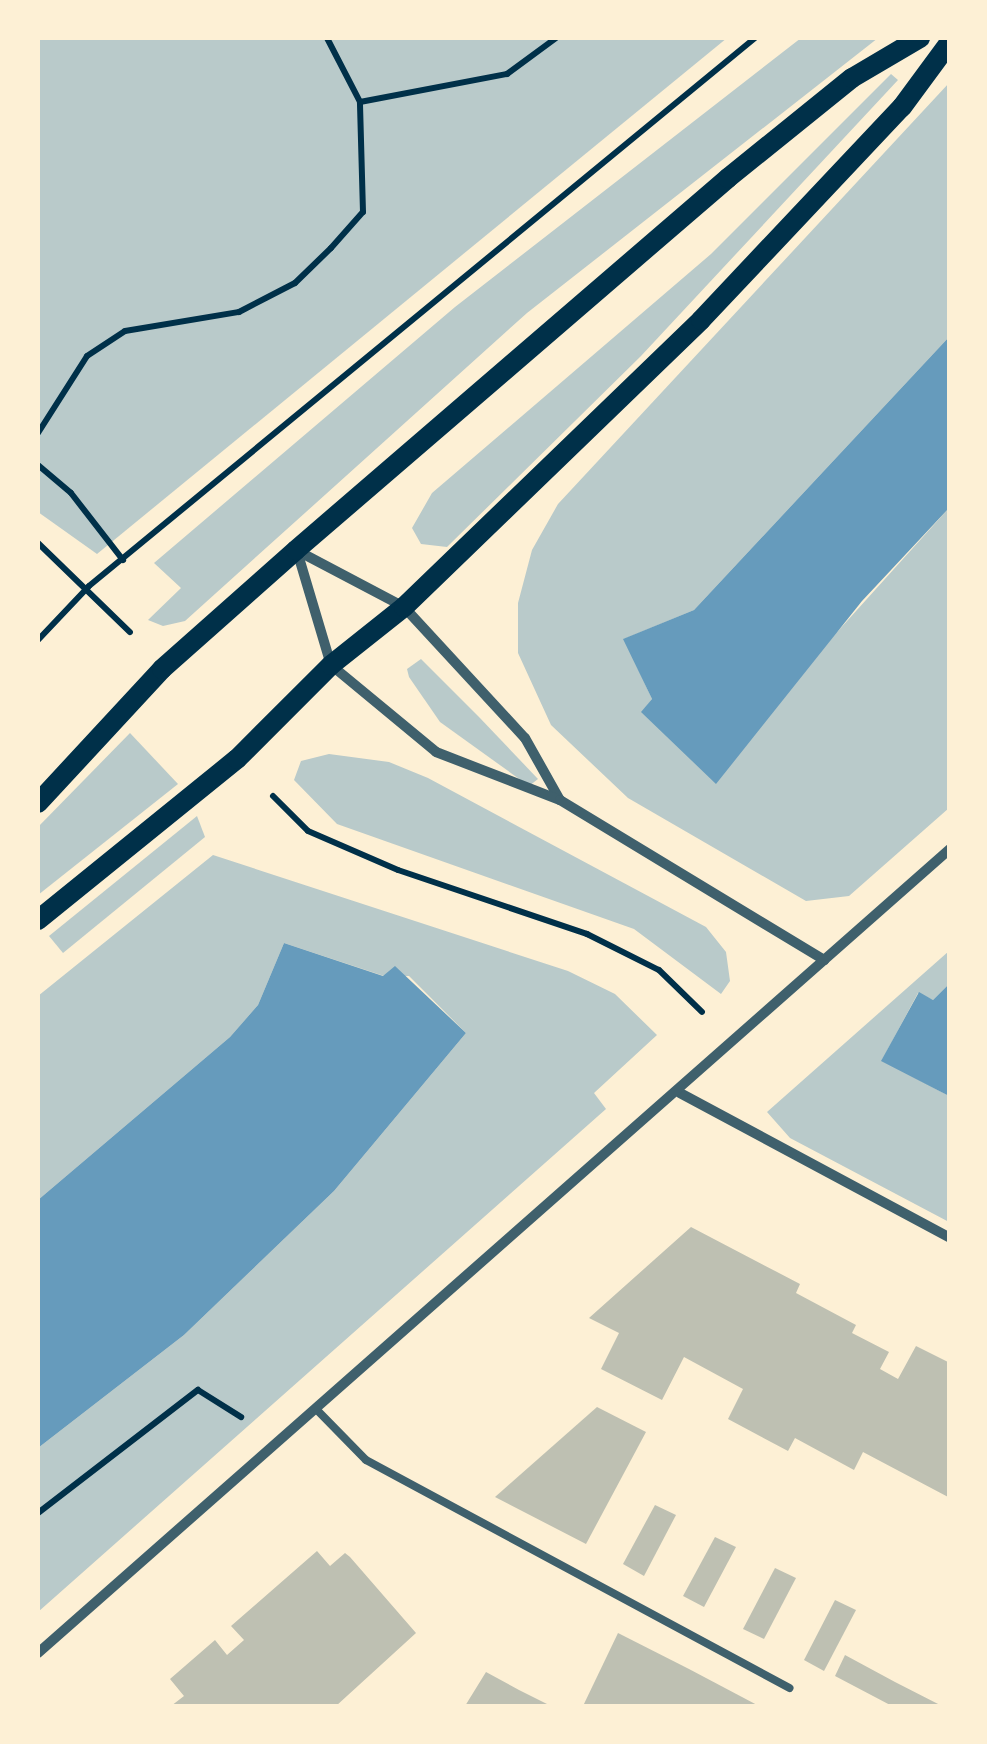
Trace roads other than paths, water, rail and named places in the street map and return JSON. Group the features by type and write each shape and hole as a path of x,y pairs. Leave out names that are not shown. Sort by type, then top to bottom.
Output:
{"main road":[{"path":"38,804 162,669 296,550 728,178 852,78 920,38"},
{"path":"38,920 237,759 331,665 404,607 700,320 902,107 950,42"}],"street":[{"path":"296,550 404,607 502,711 560,800"},
{"path":"296,550 331,665 436,752 560,800 824,960"},
{"path":"38,1653 680,1094 732,1042 950,849"},
{"path":"680,1094 950,1238"}],"lane":[{"path":"317,1410 366,1460 789,1688"}],"water":[{"path":"949,337 949,508 862,601 716,784 641,712 652,699 623,639 694,610"},
{"path":"284,943 383,976 395,966 466,1033 334,1191 184,1335 38,1448 38,1200 230,1037 258,1005"},
{"path":"949,984 949,1096 881,1061 919,992 933,1000"}]}
